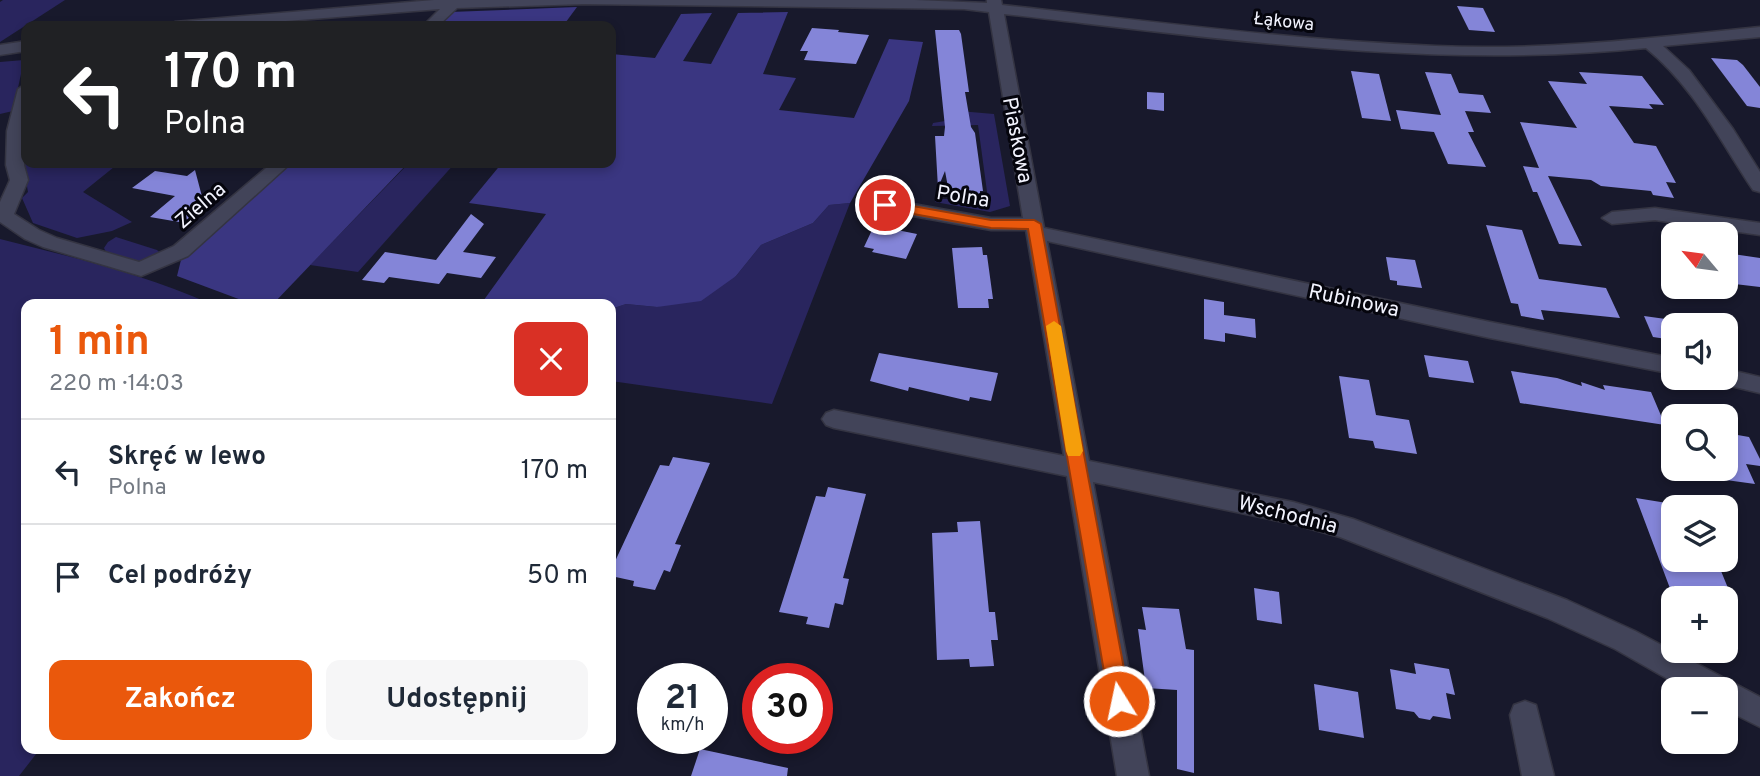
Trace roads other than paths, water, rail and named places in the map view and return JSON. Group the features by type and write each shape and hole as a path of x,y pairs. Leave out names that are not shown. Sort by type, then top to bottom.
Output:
{"street":[{"name":"Łąkowa","path":"281,21 454,3 583,0 994,3 1350,47 1488,52 1650,44 1760,32"},
{"path":"435,21 454,3"},
{"name":"Piaskowa","path":"994,3 1062,367 1077,469 1133,776"},
{"path":"1650,44 1667,58 1714,114 1760,186"},
{"path":"0,50 21,47"},
{"path":"2,216 19,180 15,165 16,131 21,110"},
{"name":"Zielna","path":"2,216 37,237 141,269 181,251 276,168"},
{"name":"Polna","path":"885,205 991,224 1035,228"},
{"path":"1612,218 1655,214 1760,229"},
{"name":"Rubinowa","path":"1035,228 1490,330 1661,364"},
{"path":"1738,380 1760,385"},
{"name":"Wschodnia","path":"834,419 1293,513 1344,527 1557,608 1625,640 1692,677"},
{"path":"1738,701 1760,713"},
{"path":"1525,715 1538,776"}]}
